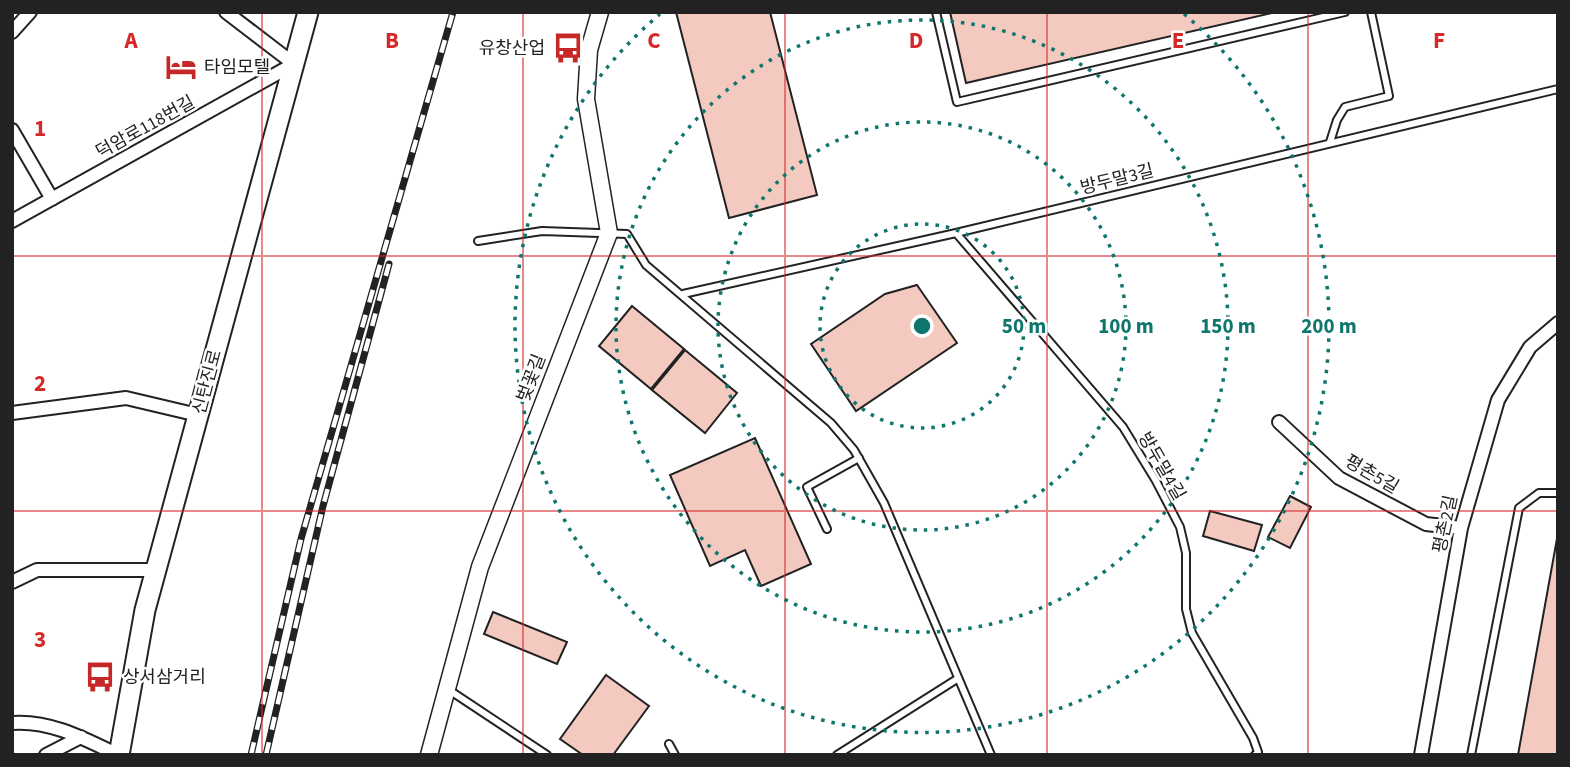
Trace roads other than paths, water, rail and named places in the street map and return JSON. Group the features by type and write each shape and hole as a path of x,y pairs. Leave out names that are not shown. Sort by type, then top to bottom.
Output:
{"main road":[{"name":"신탄진로","path":"119,755 145,610 308,12"}],"street":[{"path":"12,32 30,12"},
{"path":"226,12 294,64"},
{"path":"600,12 589,50 586,99 609,233"},
{"name":"덕암로118번길","path":"12,221 294,64"},
{"path":"12,130 52,198"},
{"name":"벚꽃길","path":"429,755 480,567 609,233"},
{"name":"평촌2길","path":"1421,755 1461,528 1498,400 1530,347 1558,323"},
{"path":"12,413 126,398 198,415"},
{"name":"평촌5길","path":"1279,422 1339,478 1426,524 1461,528"},
{"path":"12,582 37,570 156,570"},
{"path":"12,723 44,725 81,737 119,755"},
{"path":"46,755 81,737"}],"lane":[{"path":"936,12 957,102 1345,12"},
{"path":"1330,142 1345,107 1389,96 1370,12"},
{"name":"방두말3길","path":"683,294 956,233 1558,89"},
{"path":"478,241 542,231 627,234 646,265 831,423 859,458 884,503 991,755"},
{"name":"방두말4길","path":"956,233 1123,427 1156,481 1180,527 1186,554 1186,609 1192,632 1253,738 1258,752 1255,755"},
{"path":"827,529 807,487 859,458"},
{"path":"1471,755 1519,508 1539,494 1558,493"},
{"path":"838,755 957,679"},
{"path":"447,689 547,755"},
{"path":"670,744 676,755"}],"railway":[{"path":"251,755 301,539 453,12"},
{"path":"266,755 323,506 389,264"}],"place":[{"name":"유창산업","path":"568,48"},
{"name":"타임모텔","path":"181,67"},
{"name":"상서삼거리","path":"100,677"}]}
